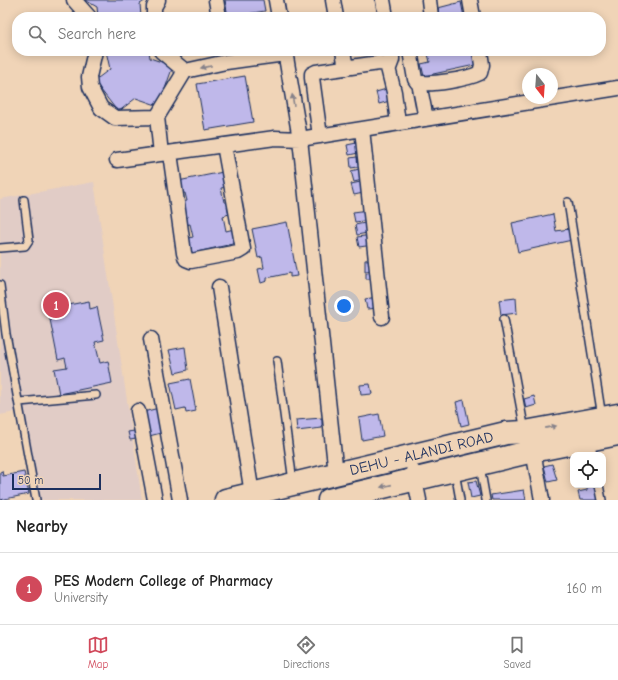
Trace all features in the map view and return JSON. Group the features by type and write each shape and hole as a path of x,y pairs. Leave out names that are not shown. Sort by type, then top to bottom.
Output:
{"main road":[{"name":"DEHU - ALANDI ROAD","path":"329,500 417,490 454,470 479,464 529,442 610,416"},
{"name":"DEHU - ALANDI ROAD","path":"226,500 506,433 529,442 592,447 618,434"}],"street":[{"path":"74,0 85,12"},
{"path":"154,12 154,7 158,0"},
{"path":"216,0 218,12"},
{"path":"276,0 278,12"},
{"path":"333,0 335,12"},
{"path":"383,0 385,12"},
{"path":"429,0 431,12"},
{"path":"470,0 472,12"},
{"path":"94,56 89,77 90,87 101,108 115,118 157,117"},
{"path":"167,56 185,71"},
{"path":"224,145 243,249 238,252 191,261 186,259 184,253 157,117 185,71 225,57 240,56"},
{"path":"286,56 300,139 336,474"},
{"path":"344,56 346,68"},
{"path":"392,56 389,68 398,123"},
{"path":"411,56 415,79 419,83 426,119"},
{"path":"419,83 436,82 480,73 482,65 481,56"},
{"path":"320,136 312,74 316,72 384,63 389,68"},
{"path":"117,160 275,138 300,139 618,88"},
{"path":"362,129 382,317"},
{"path":"219,287 252,494"},
{"path":"151,339 180,500"},
{"path":"138,411 155,500"},
{"path":"529,442 542,500"},
{"path":"409,456 417,490"}],"lane":[{"path":"0,248 25,246 29,240 24,200"},
{"path":"568,202 610,416"},
{"path":"0,285 36,500"},
{"path":"504,319 529,442"},
{"path":"277,361 293,484"},
{"path":"19,402 96,395"},
{"path":"479,464 486,500"},
{"path":"454,470 460,500"},
{"path":"600,488 602,500"}],"shaded area":[{"path":"94,182 142,500 33,500 15,412 0,415 0,199"}],"building":[{"path":"85,0 146,0 140,4 141,12 98,12 97,7"},
{"path":"225,0 263,0 265,11 259,12 227,12"},
{"path":"461,2 463,12 439,12 438,8"},
{"path":"107,56 150,56 150,58 173,66 159,106 136,98 118,112 94,81 110,69"},
{"path":"428,56 473,56 475,65 424,76 421,64 430,62"},
{"path":"245,76 253,122 205,130 197,84"},
{"path":"390,88 393,100 379,104 376,92"},
{"path":"361,142 363,152 349,155 347,145"},
{"path":"363,156 365,166 351,168 350,158"},
{"path":"363,168 366,179 354,182 351,171"},
{"path":"223,172 226,187 221,188 224,202 227,202 229,214 223,216 226,231 234,229 237,243 192,253 189,238 193,237 190,224 186,225 181,202 187,201 185,193 180,194 178,181"},
{"path":"365,181 368,192 354,195 351,184"},
{"path":"369,210 370,220 355,222 353,212"},
{"path":"553,214 556,231 569,229 572,240 518,252 512,223"},
{"path":"287,222 297,276 290,277 290,273 267,278 267,281 261,283 258,269 264,268 262,257 258,258 252,229"},
{"path":"370,222 372,232 357,235 355,225"},
{"path":"372,235 373,245 359,247 357,237"},
{"path":"376,259 377,270 365,271 365,260"},
{"path":"375,272 376,279 366,279 366,273"},
{"path":"377,297 379,308 367,309 365,299"},
{"path":"516,298 517,313 501,315 499,300"},
{"path":"89,301 90,309 97,307 104,340 95,342 100,363 108,361 112,383 59,394 54,369 67,367 65,358 58,360 48,309"},
{"path":"185,347 188,370 175,373 169,350"},
{"path":"190,379 196,411 186,413 185,408 176,410 170,383"},
{"path":"370,384 372,394 361,395 360,385"},
{"path":"534,396 536,405 526,408 524,399"},
{"path":"464,400 469,424 461,426 456,402"},
{"path":"159,408 165,432 149,436 143,412"},
{"path":"379,414 383,436 362,440 359,418"},
{"path":"322,418 322,428 297,431 296,420"},
{"path":"140,430 142,438 130,440 128,432"},
{"path":"552,464 557,480 548,482 544,466"},
{"path":"2,471 3,476 24,472 29,494 0,500 0,472"},
{"path":"476,481 480,496 471,498 468,482"},
{"path":"587,488 597,488 599,500 580,500 578,492 587,490"},
{"path":"524,490 526,500 492,500 491,495"}],"place":[{"name":"PES Modern College of Pharmacy","path":"56,305"}]}
